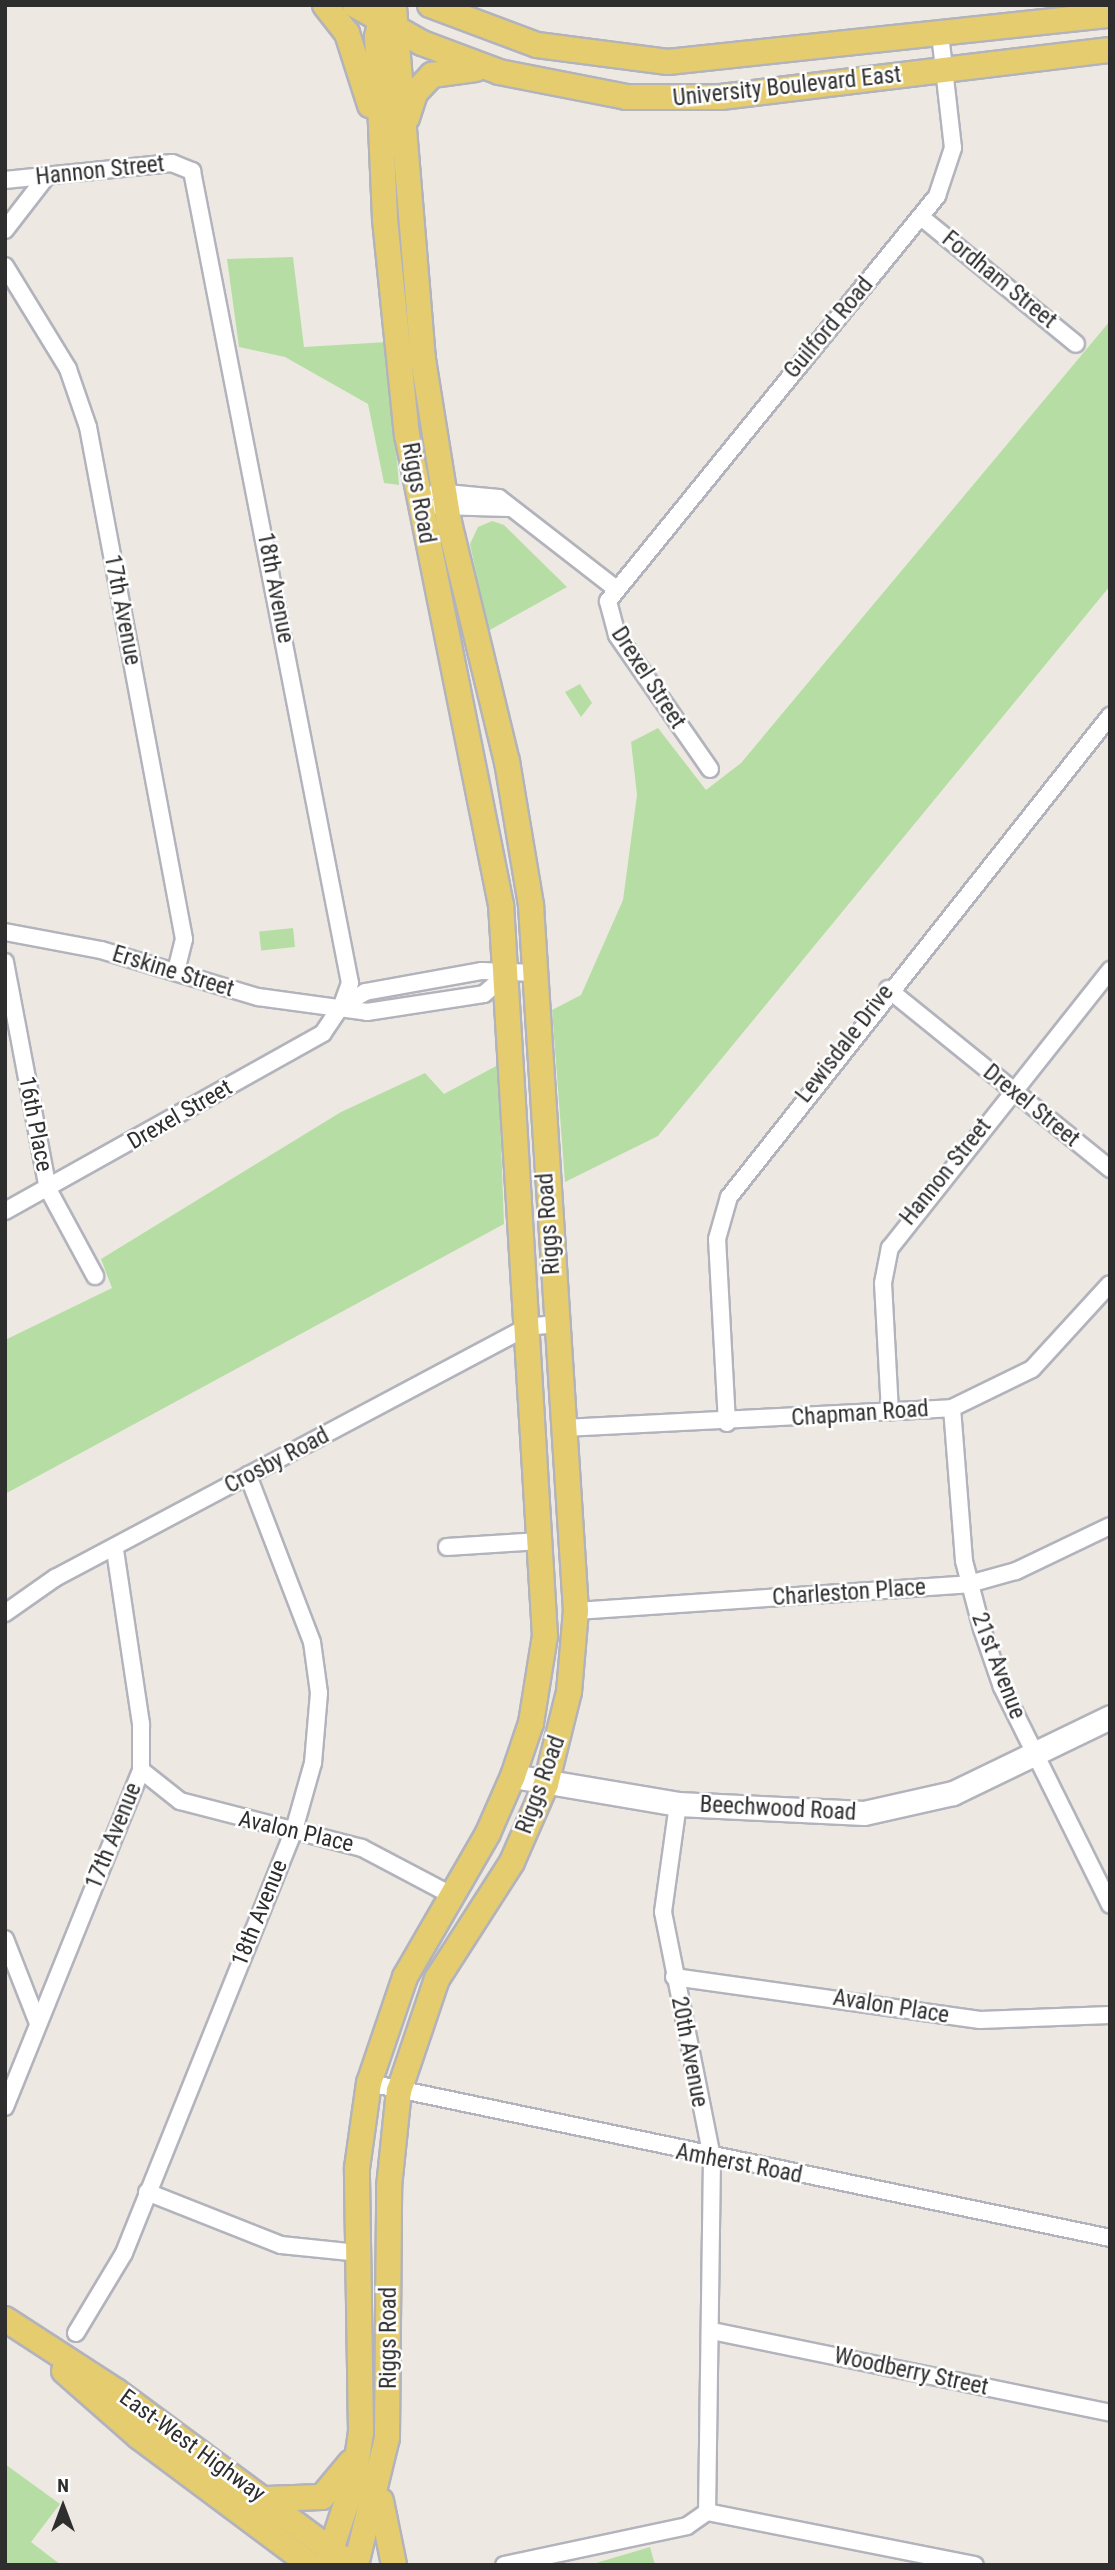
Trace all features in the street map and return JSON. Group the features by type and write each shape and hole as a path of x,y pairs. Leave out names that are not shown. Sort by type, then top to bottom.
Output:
{"main road":[{"path":"325,5 357,58 382,151"},
{"name":"University Boulevard East","path":"355,5 388,15 499,72 584,93 660,99 947,70 1110,50"},
{"name":"University Boulevard East","path":"430,5 537,45 628,61 771,55 1110,15"},
{"name":"Riggs Road","path":"336,2560 361,2432 359,2142 369,2083 405,1977 513,1776 531,1723 543,1649 540,1541 496,867 420,502 397,352 382,151 388,15"},
{"name":"Riggs Road","path":"356,2565 384,2458 392,2345 389,2187 399,2091 437,1979 512,1862 547,1784 569,1692 576,1611 562,1428 536,973 521,834 446,497 424,360 404,129 388,15"},
{"path":"404,129 415,93 432,75 455,68 499,72"},
{"name":"East-West Highway","path":"5,2319 265,2498 336,2560"},
{"name":"East-West Highway","path":"29,2336 139,2437 311,2565"},
{"path":"265,2498 302,2502 329,2493 350,2466 361,2432"},
{"path":"384,2458 381,2514 394,2565"},
{"path":"269,2533 282,2565"}],"street":[{"name":"Guilford Road","path":"615,588 921,217 951,163 947,70 940,34"},
{"name":"Hannon Street","path":"5,180 172,163 192,172"},
{"name":"18th Avenue","path":"192,172 350,983 342,1005"},
{"path":"5,230 46,177"},
{"name":"Fordham Street","path":"921,217 1076,344"},
{"name":"17th Avenue","path":"5,265 68,369 88,427 184,939 176,971"},
{"path":"420,502 446,497 509,508 615,588"},
{"name":"Drexel Street","path":"615,588 608,601 617,635 710,769"},
{"name":"Lewisdale Drive","path":"727,1423 717,1239 724,1209 739,1180 888,989 1110,716"},
{"name":"Erskine Street","path":"5,932 176,971 258,997 342,1005"},
{"name":"16th Place","path":"5,962 48,1189 95,1276"},
{"name":"Hannon Street","path":"890,1412 886,1258 902,1226 1110,970"},
{"path":"342,1005 365,992 469,973 505,976 536,973"},
{"path":"342,1005 367,1012 484,994 505,976"},
{"name":"Drexel Street","path":"888,989 1011,1092 1110,1169"},
{"name":"Drexel Street","path":"5,1211 323,1033 342,1005"},
{"name":"Chapman Road","path":"562,1428 727,1423 951,1408 1032,1369 1110,1284"},
{"name":"Crosby Road","path":"5,1613 55,1578 114,1551 248,1475 527,1327 556,1324"},
{"name":"21st Avenue","path":"951,1408 969,1584 998,1677 1110,1905"},
{"name":"18th Avenue","path":"76,2333 118,2265 294,1830 313,1763 317,1677 307,1627 248,1475"},
{"name":"Charleston Place","path":"576,1611 969,1584 1016,1572 1110,1526"},
{"path":"447,1547 540,1541"},
{"name":"17th Avenue","path":"5,2106 141,1770 141,1724 114,1551"},
{"name":"Beechwood Road","path":"513,1776 547,1784 678,1804 864,1813 953,1793 1110,1717"},
{"name":"Avalon Place","path":"141,1770 180,1801 381,1855 451,1895"},
{"name":"20th Avenue","path":"678,1804 663,1912 712,2158 712,2331 707,2512"},
{"path":"5,1939 38,2023"},
{"name":"Avalon Place","path":"674,1977 980,2020 1110,2015"},
{"name":"Amherst Road","path":"369,2083 712,2158 1110,2238"},
{"path":"147,2192 281,2245 358,2253"},
{"name":"Woodberry Street","path":"712,2331 1110,2413"},
{"path":"504,2565 687,2526 707,2512 975,2565"}],"green space":[{"path":"293,257 304,347 387,342 399,485 384,483 368,404 285,357 239,347 227,259"},
{"path":"1110,321 1110,586 658,1136 565,1182 552,1010 581,995 623,900 637,795 631,742 658,728 706,790 741,763"},
{"path":"492,521 504,525 567,587 488,631 470,544 478,527"},
{"path":"580,684 592,703 581,717 565,692"},
{"path":"293,928 295,947 261,950 259,932"},
{"path":"498,1065 504,1224 5,1494 5,1340 112,1288 101,1259 341,1112 425,1073 444,1094"},
{"path":"5,2464 60,2504 31,2542 61,2565 5,2565"},
{"path":"650,2547 655,2565 596,2565 596,2563"}]}
